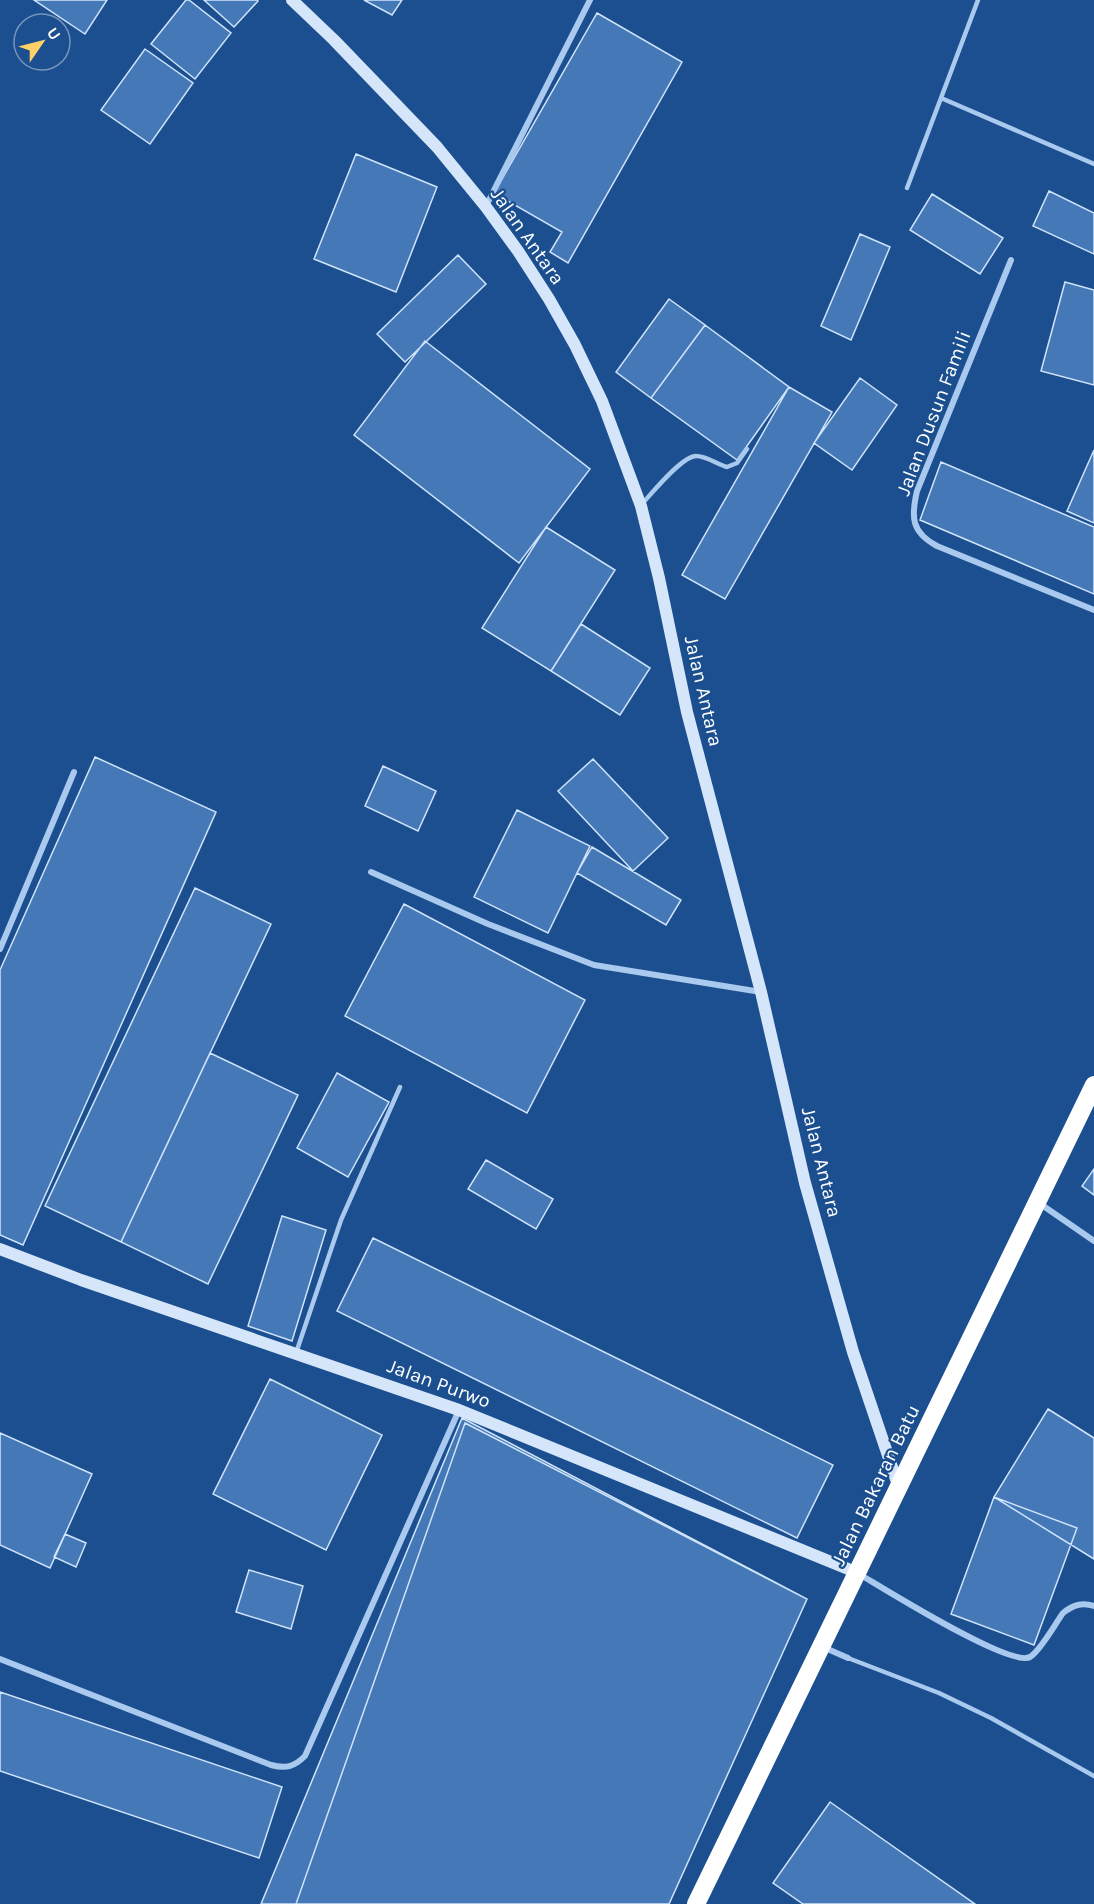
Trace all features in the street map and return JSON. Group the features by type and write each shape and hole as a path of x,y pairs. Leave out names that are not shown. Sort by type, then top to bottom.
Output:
{"highway":[{"name":"Jalan Bakaran Batu","path":"696,1904 1094,1085"}],"street":[{"name":"Jalan Antara","path":"292,0 334,40 436,147 486,207 518,251 575,345 602,401 641,506 659,578 687,712 761,992 805,1183 853,1352 898,1485"},
{"path":"486,207 590,0"},
{"name":"Jalan Dusun Famili","path":"1011,260 917,490 914,522 926,540 937,546 1094,610"},
{"path":"0,949 74,772"},
{"path":"370,872 489,924 594,964 761,992"},
{"path":"1038,1202 1094,1240"},
{"name":"Jalan Purwo","path":"0,1249 81,1280 459,1410 858,1573"},
{"path":"0,1659 271,1765 291,1767 305,1756 459,1410"},
{"path":"858,1573 982,1645 1018,1658 1028,1658 1035,1653 1069,1608 1081,1605 1094,1606"},
{"path":"820,1646 848,1658"}],"lane":[{"path":"907,188 978,0"},
{"path":"941,98 1094,164"},
{"path":"641,506 681,464 691,457 702,457 730,467 741,459 747,449"},
{"path":"296,1354 341,1220 400,1087"},
{"path":"848,1658 939,1693 1029,1738 1094,1776"}],"building":[{"path":"34,0 107,0 85,34 72,25 72,12 52,12"},
{"path":"186,0 231,33 195,79 151,44"},
{"path":"204,0 257,0 258,1 234,27"},
{"path":"364,0 402,0 392,15"},
{"path":"597,13 682,62 568,263 550,252 562,232 494,193"},
{"path":"145,49 193,83 150,144 101,110"},
{"path":"356,154 437,187 396,292 314,259"},
{"path":"1049,191 1094,213 1094,254 1033,226"},
{"path":"932,194 1003,238 980,274 910,230"},
{"path":"860,234 890,247 851,340 821,326"},
{"path":"458,255 486,284 405,362 377,334"},
{"path":"1065,282 1094,290 1094,385 1041,371"},
{"path":"669,299 705,325 651,398 616,372"},
{"path":"705,325 789,387 737,460 651,398"},
{"path":"425,341 590,469 519,563 354,435"},
{"path":"860,378 897,405 852,470 814,443"},
{"path":"789,387 832,412 725,599 682,575"},
{"path":"1094,450 1094,523 1067,511"},
{"path":"941,462 1094,527 1094,594 920,520"},
{"path":"546,527 615,570 551,671 482,628"},
{"path":"581,624 650,668 620,715 551,671"},
{"path":"95,757 216,812 23,1245 0,1235 0,970"},
{"path":"593,759 668,838 633,871 558,791"},
{"path":"383,766 436,791 418,831 365,806"},
{"path":"517,810 590,846 548,933 474,897"},
{"path":"592,847 681,900 666,925 577,873"},
{"path":"195,888 271,924 121,1242 45,1206"},
{"path":"404,904 585,1000 527,1113 345,1016"},
{"path":"210,1053 298,1095 208,1284 121,1242"},
{"path":"337,1073 389,1102 348,1177 297,1148"},
{"path":"486,1160 553,1199 536,1229 468,1189"},
{"path":"1094,1169 1094,1195 1082,1186"},
{"path":"282,1216 326,1230 292,1341 248,1326"},
{"path":"373,1238 833,1465 797,1538 337,1311"},
{"path":"270,1379 382,1435 326,1550 213,1494"},
{"path":"1048,1409 1094,1438 1094,1559 994,1497"},
{"path":"462,1418 807,1599 669,1904 261,1904"},
{"path":"465,1423 807,1599 669,1904 296,1904"},
{"path":"0,1433 92,1474 50,1568 0,1545"},
{"path":"994,1497 1077,1528 1034,1645 951,1614"},
{"path":"65,1534 86,1543 76,1567 54,1557"},
{"path":"249,1570 303,1586 291,1629 236,1612"},
{"path":"0,1692 282,1787 259,1858 0,1771"},
{"path":"830,1802 975,1904 803,1904 773,1883"}]}
